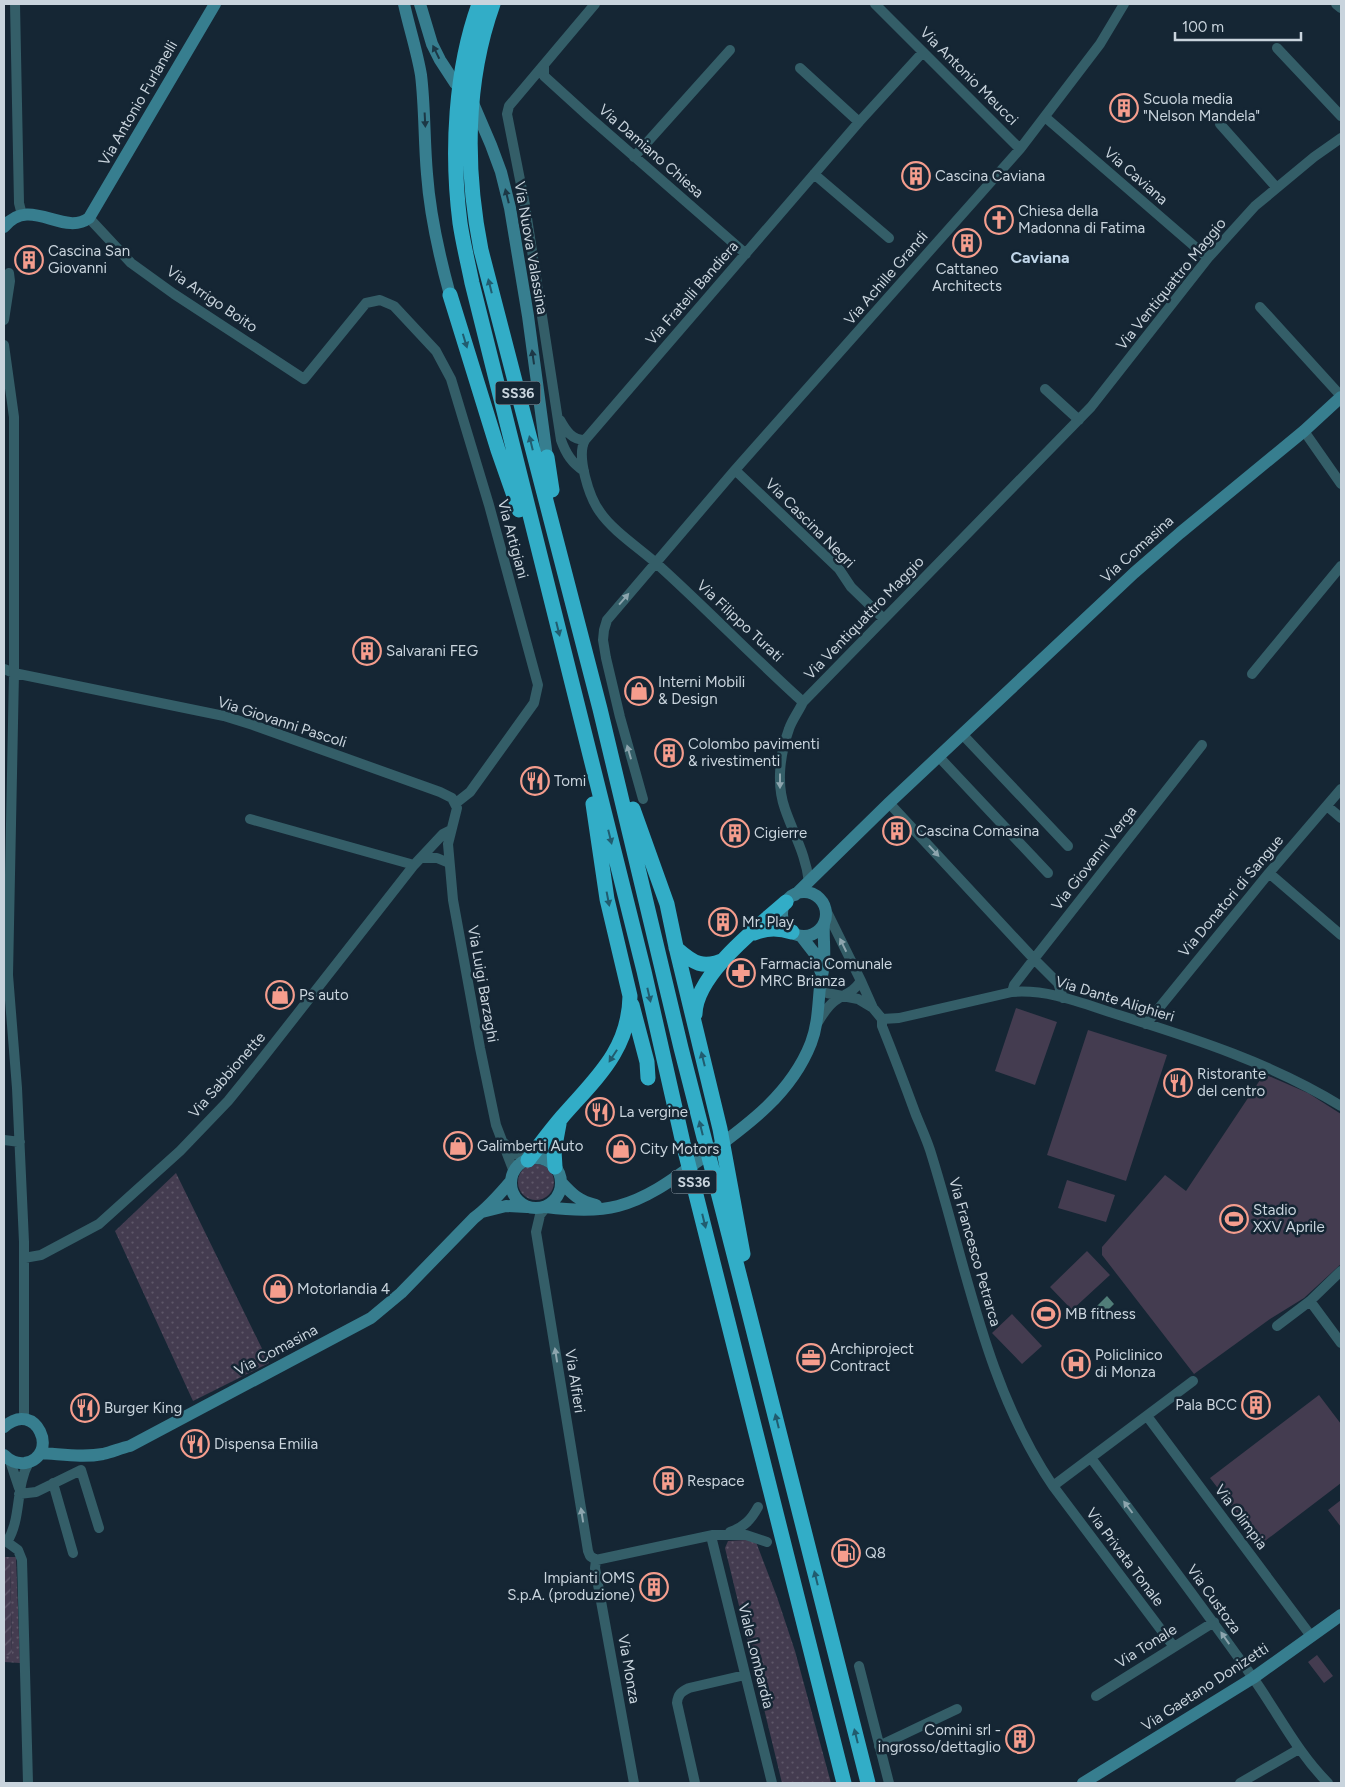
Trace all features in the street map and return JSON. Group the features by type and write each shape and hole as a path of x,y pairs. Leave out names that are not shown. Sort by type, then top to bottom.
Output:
{"highway":[{"name":"SS36","path":"479,4 470,153 472,194 481,250 600,709 680,1048 750,1313 868,1783"},
{"name":"SS36","path":"493,4 476,39 462,76 456,129 457,188 463,240 472,283 644,971 684,1143 844,1783"},
{"name":"SS36","path":"450,295 498,450 539,569 546,581"},
{"name":"SS36","path":"547,457 569,592"},
{"path":"600,709 608,722 638,824 662,888 720,1129 748,1276 750,1313"},
{"path":"587,747 587,767 607,899 648,1062 648,1078"},
{"path":"694,1022 698,996 707,980 750,934 791,899"},
{"path":"750,934 770,929 784,930 796,934"},
{"path":"676,947 691,961 698,964 717,963 726,959"},
{"path":"528,1160 614,1055 622,1041 630,1010 630,996"},
{"path":"555,1167 554,1151 561,1118"}],"main road":[{"name":"Via Antonio Furlanelli","path":"89,218 215,4"},
{"path":"399,4 410,30"},
{"name":"SS36","path":"404,4 421,74 427,175 432,221 450,295"},
{"name":"Via Nuova Valassina","path":"420,4 432,44 455,83 472,103 501,172 510,208 547,457"},
{"path":"4,226 13,218 31,214 70,223 81,223 89,218"},
{"name":"Via Comasina","path":"791,899 889,803 1147,562 1304,431 1341,396"},
{"path":"616,1207 584,1202 575,1196 562,1182 560,1174 555,1167 542,1159 528,1160 517,1167 512,1176 512,1189 515,1196 520,1203 527,1207 581,1210 616,1207 659,1188 741,1130 770,1106 804,1059 817,1024 824,962 824,923 826,916 819,878 826,864"},
{"path":"821,980 815,954 787,927 782,915 791,899 808,893 823,904"},
{"path":"796,934 815,933 824,923"},
{"name":"Via Comasina","path":"45,1450 71,1456 104,1454 130,1446 371,1318 401,1293 482,1212 512,1176"},
{"path":"546,1207 558,1197 562,1182"},
{"name":"Via Comasina","path":"482,1212 506,1206 527,1207"},
{"path":"4,1427 16,1419 31,1421 41,1431 45,1450 29,1462 16,1463 7,1458"},
{"name":"Via Gaetano Donizetti","path":"1084,1783 1253,1678 1341,1615"}],"street":[{"path":"15,4 18,204 22,215"},
{"path":"584,471 573,462 561,440 525,205 507,114 509,106 595,4"},
{"name":"Via Antonio Meucci","path":"875,4 1020,149"},
{"name":"Via Achille Grandi","path":"642,799 620,717 603,640 604,630 612,613 1020,149 1100,44 1124,4"},
{"path":"1336,4 1341,8"},
{"path":"1277,48 1341,116"},
{"path":"634,157 730,50"},
{"name":"Via Fratelli Bandiera","path":"585,440 859,122 923,52"},
{"name":"Via Damiano Chiesa","path":"544,66 544,76 746,254"},
{"path":"800,68 859,122"},
{"name":"Via Caviana","path":"1045,117 1208,258"},
{"path":"1220,124 1276,188"},
{"name":"Via Ventiquattro Maggio","path":"809,882 805,858 784,807 779,786 781,757 789,728 803,702 1078,420 1108,386 1208,258 1255,206 1341,138"},
{"path":"814,174 889,238"},
{"name":"Via Arrigo Boito","path":"89,218 131,263 174,294 304,379 366,303"},
{"path":"4,320 9,273"},
{"name":"Via Artigiani","path":"366,303 380,300 394,306 436,351 451,379 489,505 538,685 534,703 470,792 456,803"},
{"path":"1260,307 1341,396"},
{"path":"4,345 5,368 14,417 14,674 8,975 20,1142 24,1258 24,1419"},
{"path":"1045,389 1078,420"},
{"path":"556,415 568,433 574,438 585,440 581,448 584,471 594,502 603,516 656,562"},
{"path":"1304,431 1341,484"},
{"name":"Via Cascina Negri","path":"736,470 839,569 851,587 884,619"},
{"name":"Via Filippo Turati","path":"656,562 803,702"},
{"path":"1252,674 1341,566"},
{"name":"Via Giovanni Pascoli","path":"4,669 14,674 224,716 440,792 452,798 456,803"},
{"path":"963,735 1068,846"},
{"name":"Via Giovanni Verga","path":"1012,992 1014,985 1202,745"},
{"path":"939,756 1048,873"},
{"name":"Via Donatori di Sangue","path":"1146,1024 1341,788"},
{"path":"450,830 457,812 456,803"},
{"path":"889,803 1034,960 1058,982 1063,998"},
{"path":"1327,806 1341,818"},
{"path":"250,819 418,862 437,858 449,863"},
{"name":"Via Sabbionette","path":"24,1258 41,1255 99,1224 180,1151 228,1100 418,862 443,834 450,830"},
{"name":"Via Luigi Barzaghi","path":"450,830 448,844 453,900 496,1125 512,1176"},
{"path":"1269,873 1341,935"},
{"path":"823,904 873,1008 882,1019"},
{"path":"821,980 827,992 858,999 873,1008"},
{"path":"817,1024 836,999 855,989 861,981"},
{"name":"Via Dante Alighieri","path":"882,1019 899,1018 1012,992 1041,992 1210,1045 1271,1068 1317,1091 1341,1106"},
{"name":"Via Francesco Petrarca","path":"882,1019 882,1026 930,1149 976,1314 987,1346 1020,1428 1053,1486"},
{"path":"4,1140 20,1142"},
{"path":"501,1141 514,1153 528,1160"},
{"name":"Via Alfieri","path":"546,1207 540,1215 536,1232 588,1551 590,1556 596,1560"},
{"path":"1277,1326 1310,1301 1341,1271"},
{"path":"1310,1301 1341,1343"},
{"path":"1053,1486 1193,1381"},
{"name":"Via Olimpia","path":"1147,1416 1311,1636"},
{"path":"7,1458 20,1491"},
{"name":"Via Custoza","path":"1091,1458 1214,1622 1299,1749 1328,1783"},
{"path":"28,1783 22,1560 18,1550 5,1542 15,1524 20,1491 25,1469 29,1462"},
{"path":"20,1491 36,1492 81,1470 98,1528"},
{"path":"53,1484 73,1553"},
{"name":"Via Privata Tonale","path":"1053,1486 1174,1646"},
{"path":"596,1560 741,1528 752,1518 758,1507"},
{"path":"718,1534 746,1535 767,1542"},
{"name":"Viale Lombardia","path":"718,1534 712,1540 772,1783"},
{"name":"Via Monza","path":"596,1560 595,1568 634,1783"},
{"name":"Via Tonale","path":"1096,1696 1214,1622"},
{"path":"859,1666 888,1783"},
{"path":"696,1783 677,1703 678,1698 681,1692 689,1688 745,1675"},
{"path":"879,1746 956,1709"},
{"path":"1240,1783 1299,1749"}],"shaded area":[{"path":"1016,1008 1057,1022 1035,1085 995,1071"},
{"path":"1088,1030 1167,1055 1126,1181 1047,1155"},
{"name":"Stadio XXV Aprile","path":"1264,1074 1308,1093 1341,1114 1341,1264 1304,1298 1270,1319 1194,1374 1102,1255 1102,1247 1165,1175 1186,1191"},
{"path":"536,1164 543,1165 549,1169 553,1175 553,1189 549,1195 543,1199 536,1200 529,1199 523,1195 519,1189 518,1182 519,1175 523,1169 529,1165"},
{"path":"176,1173 269,1363 193,1401 115,1231"},
{"path":"1067,1180 1115,1195 1106,1222 1058,1208"},
{"path":"1087,1251 1110,1275 1072,1310 1050,1287"},
{"path":"1107,1296 1114,1304 1103,1315 1096,1307"},
{"path":"1012,1314 1042,1346 1022,1364 992,1333"},
{"path":"1319,1395 1341,1424 1341,1483 1261,1544 1210,1478"},
{"path":"1341,1500 1341,1527 1328,1510"},
{"path":"747,1540 756,1542 777,1597 795,1651 831,1783 782,1783 725,1548 728,1541"},
{"path":"4,1557 16,1557 20,1663 4,1662 4,1655 12,1654 10,1564 4,1564"},
{"path":"4,1564 10,1564 12,1655 4,1655"},
{"path":"1317,1655 1333,1676 1324,1683 1308,1662"}],"place":[{"name":"Scuola media \"Nelson Mandela\"","path":"1124,108"},
{"name":"Cascina Caviana","path":"916,176"},
{"name":"Chiesa della Madonna di Fatima","path":"999,220"},
{"name":"Cattaneo Architects","path":"967,243"},
{"name":"Cascina San Giovanni","path":"29,260"},
{"name":"Salvarani FEG","path":"367,651"},
{"name":"Interni Mobili & Design","path":"639,691"},
{"name":"Colombo pavimenti & rivestimenti","path":"669,753"},
{"name":"Tomi","path":"535,781"},
{"name":"Cascina Comasina","path":"897,831"},
{"name":"Cigierre","path":"735,833"},
{"name":"Mr. Play","path":"723,922"},
{"name":"Farmacia Comunale MRC Brianza","path":"741,973"},
{"name":"Ps auto","path":"280,995"},
{"name":"Ristorante del centro","path":"1178,1083"},
{"name":"La vergine","path":"600,1112"},
{"name":"Galimberti Auto","path":"458,1146"},
{"name":"City Motors","path":"621,1149"},
{"name":"Stadio XXV Aprile","path":"1234,1219"},
{"name":"Motorlandia 4","path":"278,1289"},
{"name":"MB fitness","path":"1046,1314"},
{"name":"Archiproject Contract","path":"811,1358"},
{"name":"Policlinico di Monza","path":"1076,1364"},
{"name":"Pala BCC","path":"1256,1405"},
{"name":"Burger King","path":"85,1408"},
{"name":"Dispensa Emilia","path":"195,1444"},
{"name":"Respace","path":"668,1481"},
{"name":"Q8","path":"846,1553"},
{"name":"Impianti OMS S.p.A. (produzione)","path":"654,1587"},
{"name":"Comini srl - ingrosso/dettaglio","path":"1020,1739"}],"district":[{"name":"Caviana","path":"1040,257"}]}
